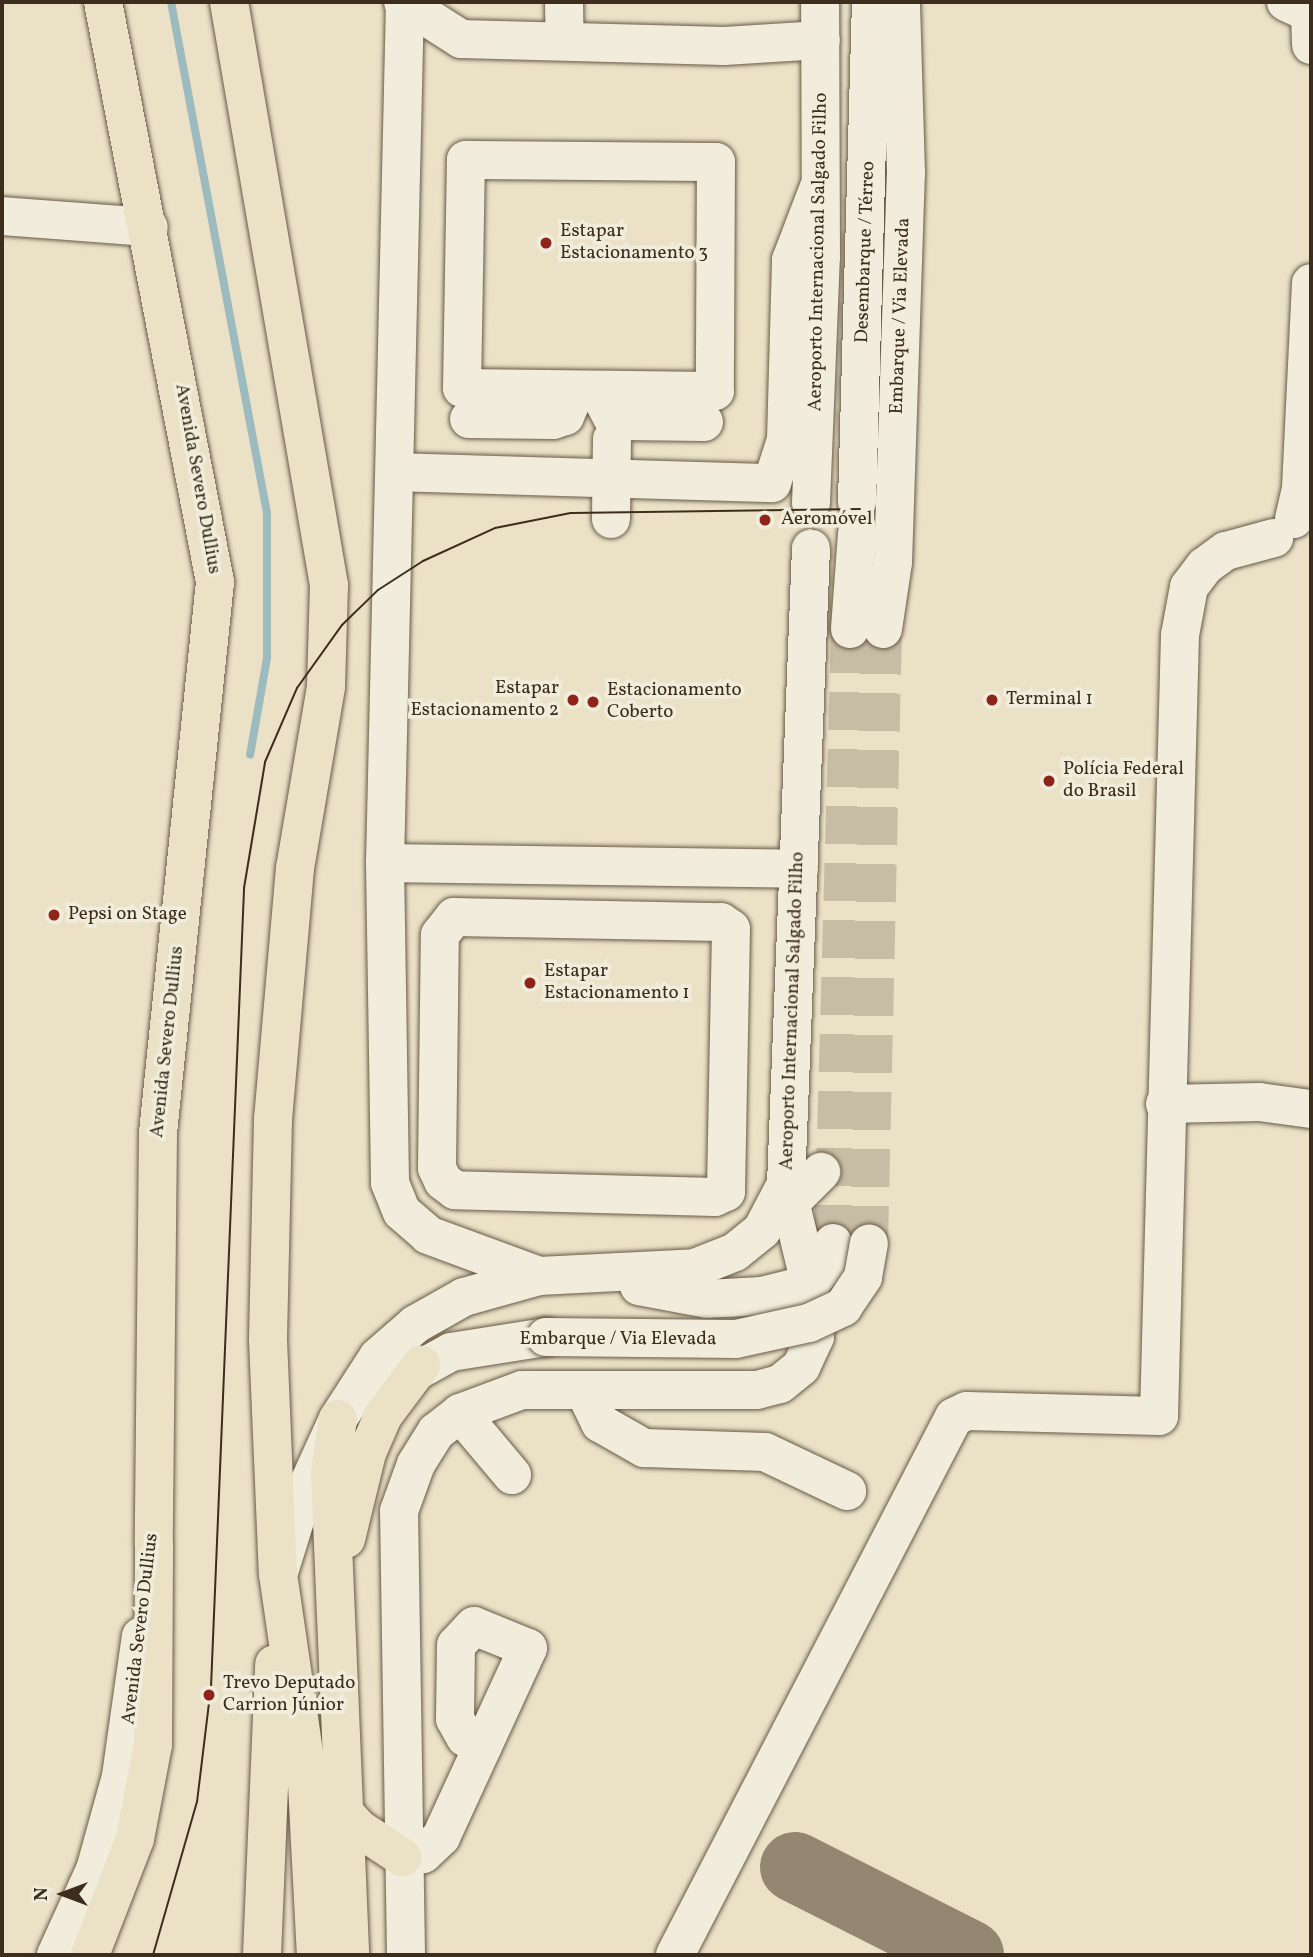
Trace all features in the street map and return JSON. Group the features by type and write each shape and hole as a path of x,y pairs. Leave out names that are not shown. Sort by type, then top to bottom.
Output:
{"main road":[{"name":"Avenida Severo Dullius","path":"103,2 202,488 216,605 158,1133 154,1544"},
{"path":"229,2 241,58 329,585 326,687 295,868 274,1119 268,1339 278,1574 262,1955"},
{"path":"333,1606 367,1453 383,1416 421,1365"},
{"path":"338,1419 330,1473 341,1809 350,1955"},
{"path":"90,1955 135,1839 153,1745 154,1544"},
{"path":"278,1574 306,1766 316,1955"},
{"path":"341,1809 402,1857"}],"street":[{"path":"241,58 242,2"},
{"path":"406,2 461,38 724,46 821,40"},
{"path":"406,2 385,863 390,1183 402,1212 429,1235 539,1276"},
{"path":"564,2 565,41"},
{"path":"791,2 821,40"},
{"name":"Aeroporto Internacional Salgado Filho","path":"811,503 823,78 820,2"},
{"path":"823,78 840,2"},
{"name":"Desembarque / Térreo","path":"866,629 857,517 871,2"},
{"name":"Embarque / Via Elevada","path":"866,629 893,562 905,173 901,2"},
{"path":"1286,2 1310,13 1311,45"},
{"path":"470,419 553,420 565,416 587,391 715,391 712,160 466,160 462,388 587,391 612,417 622,421 704,422"},
{"path":"395,472 611,501 772,483 786,440 791,260 819,187"},
{"path":"2,216 149,227"},
{"path":"685,1952 954,1417 967,1411 1159,1416 1178,663 1189,587 1226,551 1284,528 1311,283"},
{"path":"611,501 612,439"},
{"name":"Aeroporto Internacional Salgado Filho","path":"584,1390 757,1390 780,1384 801,1367 815,1337 810,1284 789,1194 811,548"},
{"path":"385,863 541,865 592,860 799,869"},
{"path":"592,860 599,920"},
{"path":"540,919 541,865"},
{"path":"454,917 599,920 721,922 731,929 729,1180 715,1197 454,1190 443,1181 438,1168 443,923 454,917"},
{"path":"1165,1104 1259,1102 1311,1109"},
{"path":"278,1574 302,1498 338,1419 378,1356 416,1324 464,1297 539,1276 596,1278 695,1268 735,1252 762,1230 789,1194 821,1172"},
{"name":"Embarque / Via Elevada","path":"338,1419 421,1365 484,1343 545,1337 736,1339 809,1323 843,1307 863,1277 851,1244 831,1260 810,1284"},
{"path":"596,1278 707,1298 762,1296 810,1284"},
{"path":"407,1955 402,1857 399,1511 423,1453 460,1413 522,1390 584,1390 600,1423 644,1448 765,1452 848,1491"},
{"path":"460,1413 512,1475"},
{"name":"Avenida Severo Dullius","path":"56,1955 95,1870 121,1776 154,1544"},
{"path":"402,1857 423,1854 441,1837 483,1746"}],"waterway":[{"path":"171,2 267,513 267,658 250,755"}],"taxiway":[{"path":"795,1867 969,1955"}],"tunnel":[{"path":"833,1243 850,629"},
{"path":"869,1244 883,629"}],"tram line":[{"path":"153,1955 197,1802 211,1687 244,888 265,762 297,688 342,625 378,590 423,561 495,528 571,513 860,509"}],"place":[{"name":"Estapar Estacionamento 3","path":"546,243"},
{"name":"Aeromóvel","path":"765,520"},
{"name":"Estapar Estacionamento 2","path":"573,700"},
{"name":"Terminal 1","path":"992,700"},
{"name":"Estacionamento Coberto","path":"593,702"},
{"name":"Polícia Federal do Brasil","path":"1049,781"},
{"name":"Pepsi on Stage","path":"54,915"},
{"name":"Estapar Estacionamento 1","path":"530,983"},
{"name":"Trevo Deputado Carrion Júnior","path":"209,1695"}]}
